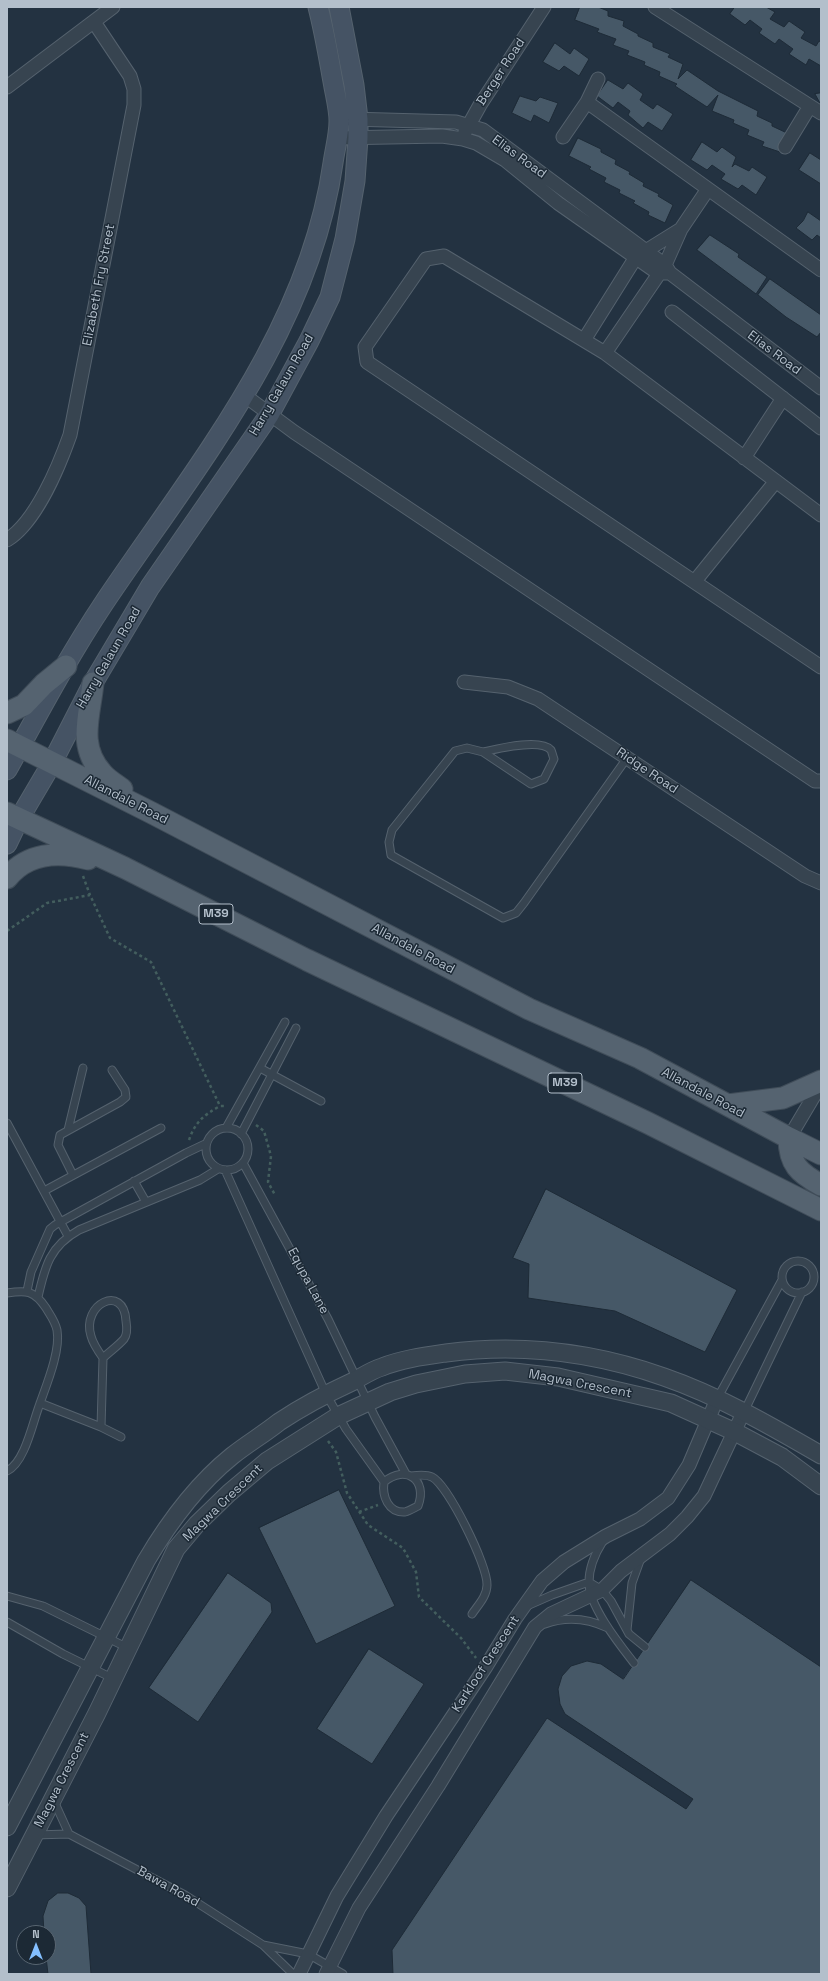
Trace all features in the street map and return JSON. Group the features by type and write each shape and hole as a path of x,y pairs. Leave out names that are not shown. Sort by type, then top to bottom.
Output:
{"main road":[{"path":"7,770 14,744 66,666 104,604 180,496 244,395 279,335 314,244 330,188 338,129 326,39 318,7"},
{"name":"Harry Galaun Road","path":"7,844 13,816 52,763 93,683 150,587 269,415 330,296 345,239 355,181 358,138 358,119 354,85 339,7"},
{"path":"7,713 24,705 44,684 66,666"},
{"path":"93,683 86,737 88,749 102,774 152,813"},
{"name":"Allandale Road","path":"14,744 152,813 529,1009 640,1058 821,1154"},
{"name":"M39","path":"13,816 126,868 307,960 648,1123 821,1210"},
{"path":"7,878 14,869 25,862 41,856 58,854 75,855 126,868"},
{"path":"728,1105 784,1098 821,1081"},
{"path":"789,1138 789,1150 794,1164 808,1177 821,1185"}],"street":[{"path":"7,87 113,7"},
{"name":"Berger Road","path":"462,139 468,124 544,7"},
{"path":"655,7 821,113"},
{"name":"Elizabeth Fry Street","path":"7,540 26,521 38,503 53,478 70,435 134,105 134,89 130,76 94,22"},
{"path":"563,138 587,102 598,79"},
{"path":"587,102 821,270"},
{"path":"785,147 810,106"},
{"name":"Elias Road","path":"338,129 358,119 456,122 468,124 483,130 516,154 641,254"},
{"name":"Elias Road","path":"338,129 358,138 442,136 476,143 505,160 558,203 641,254 664,270 821,388"},
{"path":"605,353 664,270 681,229 708,189"},
{"path":"584,340 641,254 681,229"},
{"path":"821,515 605,353 444,256 426,259 365,347 367,362 821,667"},
{"path":"672,312 821,428"},
{"path":"244,395 269,415 815,781 821,781"},
{"path":"744,458 783,398"},
{"path":"695,581 776,481"},
{"name":"Ridge Road","path":"464,682 508,687 538,699 805,876 821,883"},
{"path":"789,1138 821,1084"},
{"name":"Magwa Crescent","path":"7,1827 149,1554 169,1523 192,1494 231,1457 298,1409 381,1367 426,1356 477,1349 534,1348 587,1356 627,1365 666,1377 717,1399 769,1425 821,1455"},
{"name":"Magwa Crescent","path":"7,1888 114,1679 176,1549 197,1524 267,1461 338,1416 384,1394 416,1384 465,1374 505,1371 558,1377 671,1403 735,1432 782,1457 821,1486"},
{"name":"Karkloof Crescent","path":"299,1974 337,1896 386,1816 542,1581 564,1562 606,1536 640,1519 668,1498 689,1465 717,1399"},
{"name":"Karkloof Crescent","path":"328,1970 359,1908 438,1786 535,1627 551,1614 594,1589 670,1534 704,1496 743,1413"}],"lane":[{"path":"483,752 516,745 543,745 551,750 554,759 544,779 531,784 483,752 466,748 455,751 392,830 389,842 390,855 503,918 516,914 627,758"},
{"path":"226,1128 285,1022"},
{"path":"241,1134 296,1028"},
{"path":"68,1130 83,1068"},
{"path":"260,1068 321,1101"},
{"path":"73,1175 58,1145 60,1135 126,1097 125,1090 112,1070"},
{"path":"7,1123 68,1236"},
{"path":"44,1191 161,1128"},
{"path":"27,1291 31,1272 50,1229 60,1221 186,1153 206,1144 213,1133 226,1128 232,1128 241,1134 247,1142 248,1149 243,1163 235,1168 222,1170 68,1236 50,1257 43,1276 38,1297"},
{"path":"206,1144 208,1159 222,1170 326,1394 338,1416 384,1482"},
{"name":"Equpa Lane","path":"243,1163 328,1319 375,1417 408,1475"},
{"path":"134,1181 146,1202"},
{"path":"717,1399 782,1280 786,1266 795,1261 805,1262 812,1270 814,1275 811,1286 802,1292 743,1413"},
{"path":"782,1280 792,1291 802,1292"},
{"path":"7,1293 27,1291 38,1297 55,1322 58,1339 51,1371 19,1459 7,1471"},
{"path":"101,1427 103,1358 90,1335 89,1324 91,1315 101,1304 109,1301 116,1301 122,1305 126,1312 126,1332 124,1339 103,1358"},
{"path":"40,1403 101,1427 121,1437"},
{"path":"408,1475 418,1483 421,1496 418,1506 406,1512 394,1509 386,1502 382,1492 384,1482 391,1476 408,1475 425,1475 438,1481 463,1519 486,1574 486,1594 472,1614"},
{"path":"606,1536 600,1545 592,1566 594,1589 608,1628 634,1663"},
{"path":"627,1630 632,1583 642,1554"},
{"path":"523,1608 552,1595 594,1589 611,1601 632,1637 645,1647"},
{"path":"7,1596 43,1606 129,1648"},
{"path":"535,1627 557,1620 574,1618 594,1621 608,1628"},
{"path":"7,1622 63,1654 114,1679"},
{"path":"34,1835 69,1834 53,1799"},
{"name":"Bawa Road","path":"69,1834 185,1895 263,1946"},
{"path":"263,1946 308,1954 328,1970 343,1974"},
{"path":"263,1946 293,1974"}],"path":[{"path":"7,932 47,903 90,895 110,938 151,962 220,1106"},
{"path":"186,1153 197,1122 204,1115 220,1106 227,1106 236,1111"},
{"path":"248,1118 264,1131 271,1156 268,1182 278,1202"},
{"path":"326,1439 336,1452 347,1493 368,1525 403,1548 416,1572 419,1597 461,1638 485,1668"},
{"path":"360,1512 386,1502"}],"building":[{"path":"580,7 598,7 608,11 608,16 624,21 623,26 638,34 638,36 653,43 653,47 670,54 668,57 683,64 678,79 687,70 718,91 758,111 757,116 772,123 772,126 787,133 780,152 762,146 764,142 747,135 749,130 733,123 734,120 712,111 718,95 707,107 675,86 677,84 659,76 660,72 644,65 645,62 627,55 629,51 613,45 616,39 597,32 599,29 575,20"},
{"path":"735,7 766,7 775,12 770,19 784,27 789,21 805,32 801,38 816,46 819,41 821,42 821,66 809,59 806,65 789,54 793,49 779,39 775,44 759,33 762,29 750,20 745,25 730,14"},
{"path":"555,43 570,54 574,48 589,59 579,76 564,66 559,71 543,62"},
{"path":"608,80 623,89 628,83 643,94 640,100 653,109 657,104 673,114 662,131 648,122 643,128 628,115 630,111 618,102 613,108 597,96"},
{"path":"821,93 821,105 815,94"},
{"path":"520,96 536,101 540,97 558,103 549,123 534,115 531,122 512,113"},
{"path":"578,138 601,149 601,152 616,160 615,164 630,172 629,174 644,183 643,186 659,194 658,196 673,205 665,223 648,215 649,212 633,203 635,201 619,193 620,190 604,182 606,178 589,169 591,167 569,156"},
{"path":"702,142 717,152 722,147 736,157 732,167 735,164 749,171 752,167 767,177 756,195 742,185 738,189 721,179 725,174 712,165 707,170 691,160"},
{"path":"810,153 821,160 821,184 799,170"},
{"path":"808,212 821,221 821,238 817,235 812,240 796,228 803,221"},
{"path":"710,235 739,254 738,257 767,277 756,294 697,250"},
{"path":"770,279 821,315 821,332 817,337 786,317 758,295"},
{"path":"546,1189 737,1290 705,1352 615,1311 528,1298 529,1264 513,1258"},
{"path":"339,1490 395,1606 316,1644 259,1528"},
{"path":"228,1573 271,1603 272,1612 198,1722 149,1688"},
{"path":"691,1580 821,1667 821,1974 393,1974 392,1950 547,1718 686,1809 693,1799 565,1714 560,1704 558,1689 562,1676 571,1666 587,1661 601,1664 623,1679"},
{"path":"369,1649 424,1684 372,1764 317,1729"},
{"path":"58,1893 68,1893 79,1898 86,1906 91,1974 48,1974 47,1965 56,1965 56,1925 44,1925 43,1916 48,1901"}]}
